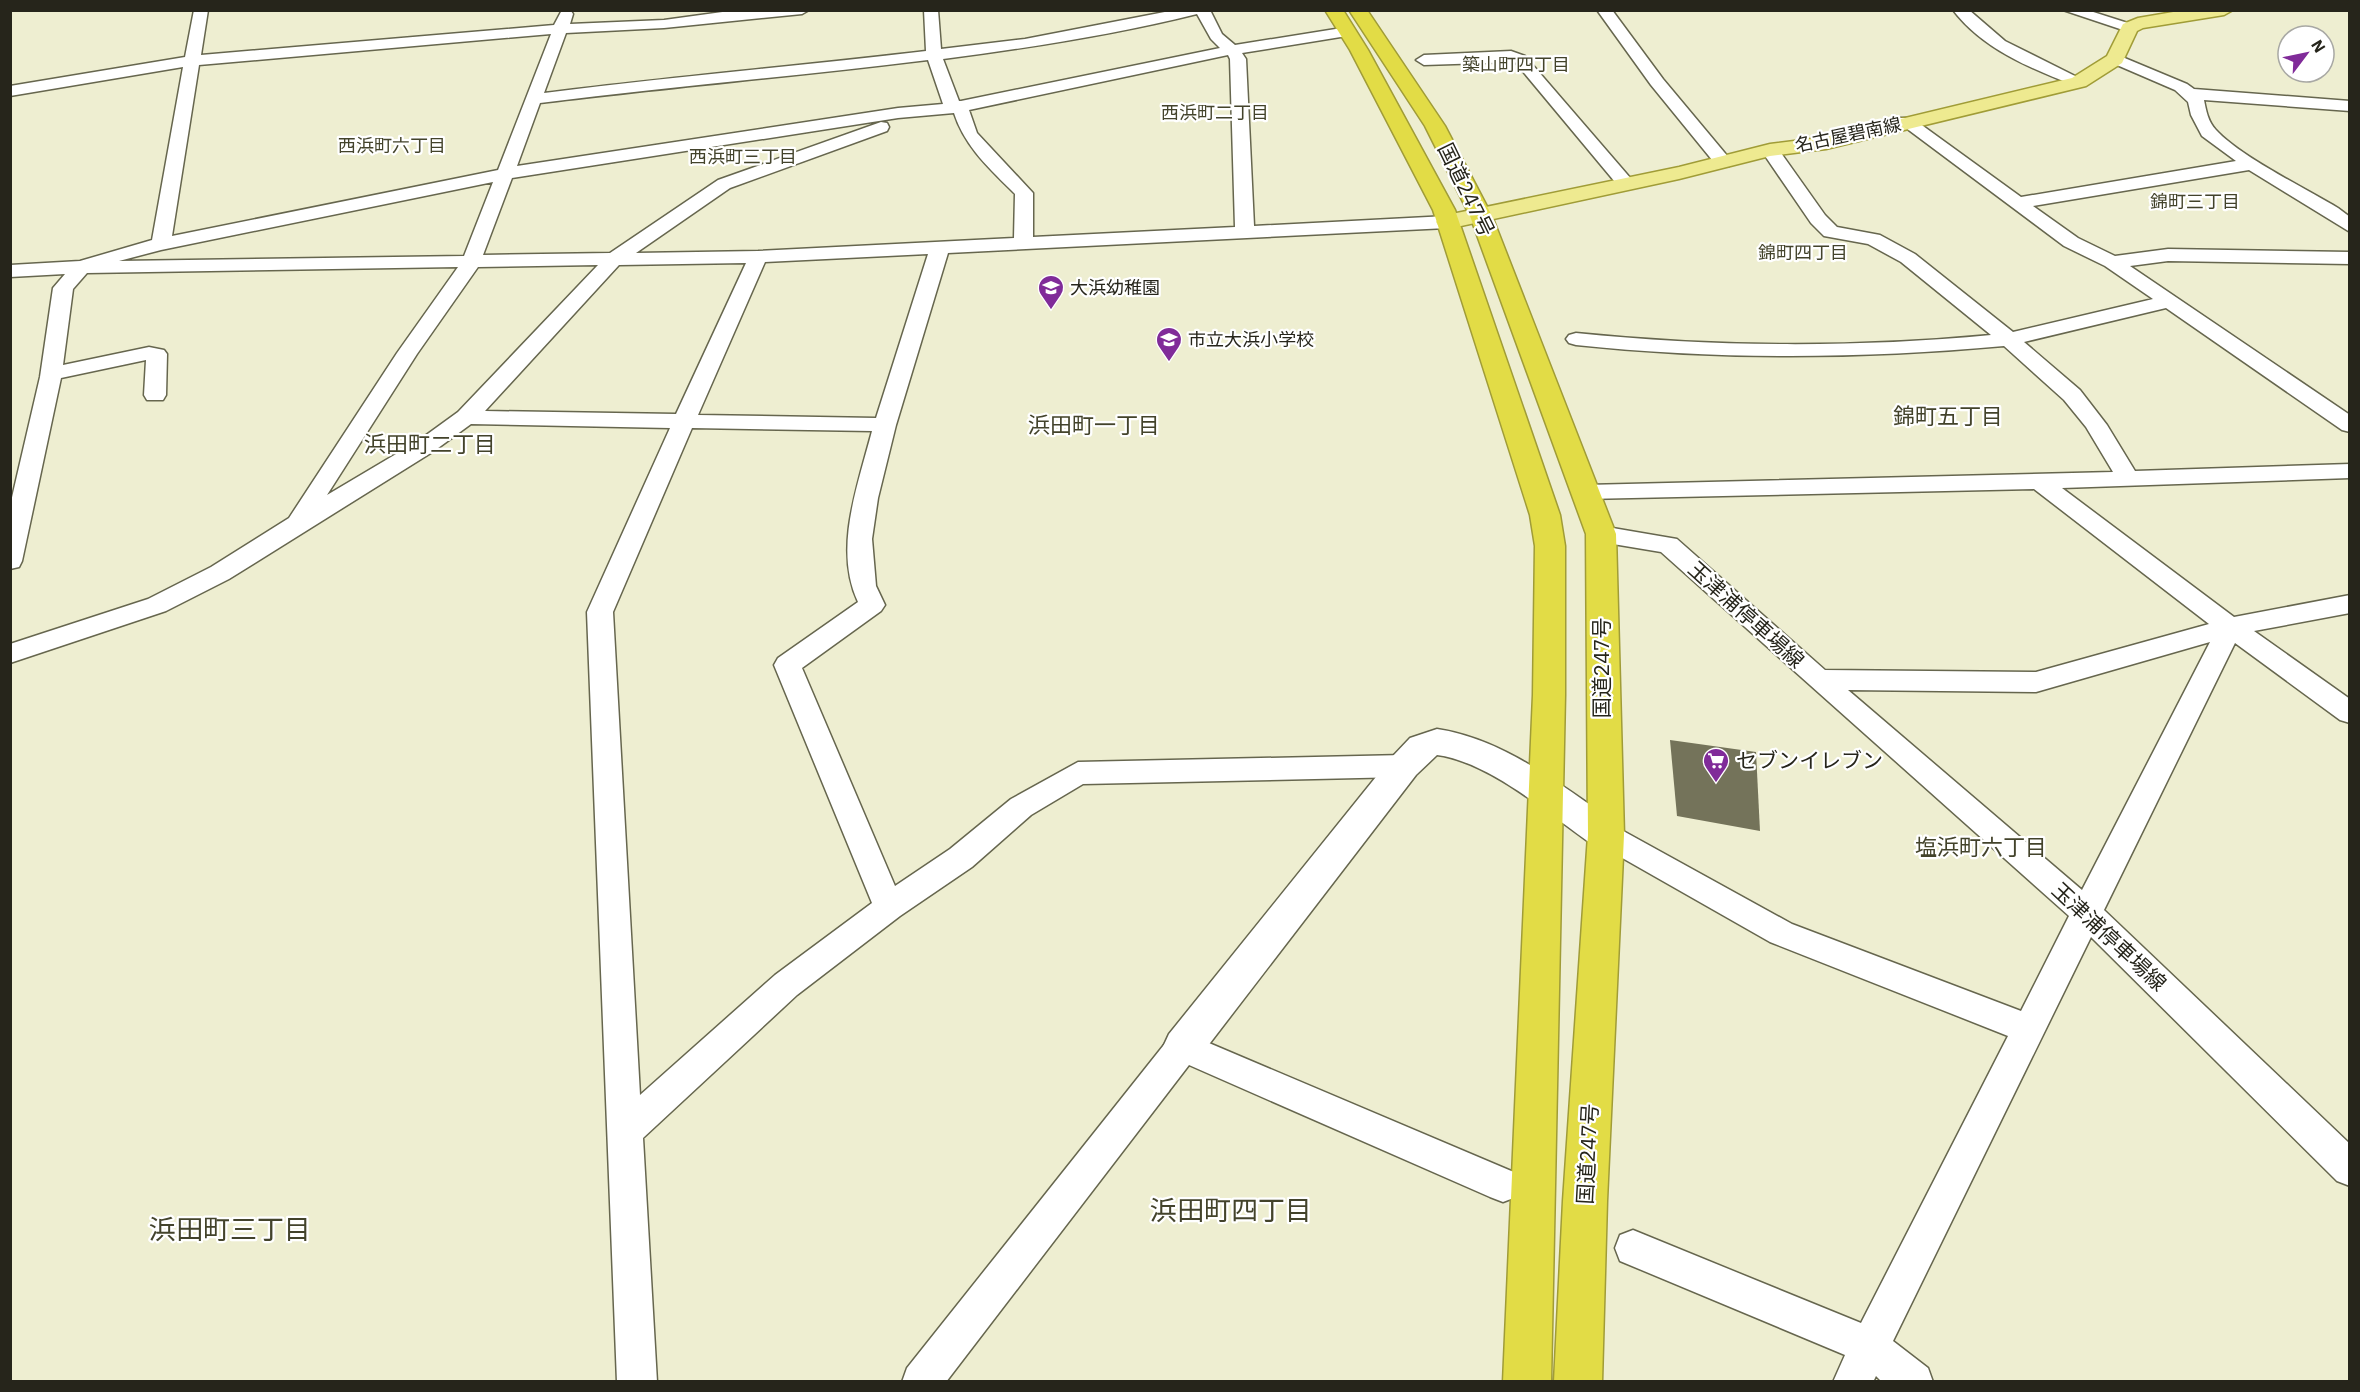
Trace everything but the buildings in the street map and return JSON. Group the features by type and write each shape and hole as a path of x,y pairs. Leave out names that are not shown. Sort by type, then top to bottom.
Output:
{"highway":[{"name":"国道247号","path":"1346,18 1435,126 1481,216 1601,534 1606,835 1585,1201 1578,1382"},
{"name":"国道247号","path":"1346,18 1444,210 1545,515 1550,546 1546,796 1527,1382"}],"main road":[{"path":"2115,59 2129,28 2138,23 2224,10"},
{"name":"名古屋碧南線","path":"1447,222 1626,184 1770,150 1826,143 2079,82 2115,59"}],"street":[{"path":"161,244 201,10"},
{"path":"298,522 408,352 471,263 503,174 568,10"},
{"path":"10,91 192,62 288,51 561,29 664,24 723,16 802,10"},
{"path":"931,10 934,56 969,134 987,157 1024,193 1023,245"},
{"path":"534,99 692,79 775,74 934,56 1063,39 1195,10"},
{"path":"1202,10 1216,36 1232,50 1238,59 1245,233"},
{"path":"1604,10 1657,82 1722,162"},
{"path":"1960,10 1992,39 2026,60 2079,82"},
{"path":"2070,10 2129,28"},
{"path":"10,561 16,507 51,374 63,288 82,267 126,252 161,244 503,174 898,112 922,112 957,107 1232,50 1346,18"},
{"path":"1424,60 1512,56 1520,59 1626,184"},
{"path":"2115,59 2160,76 2189,94 2196,100 2199,115 2208,132 2251,164 2332,212 2349,227"},
{"path":"2189,94 2349,106"},
{"path":"10,654 157,605 188,591 426,446 466,417 493,392 612,261 724,184 922,112"},
{"path":"1906,122 2071,242 2112,262 2349,425"},
{"path":"1770,150 1818,219 1831,232 1873,239 1908,258 2009,339 2072,395 2096,425 2127,477"},
{"path":"2016,203 2251,164"},
{"path":"10,271 82,267 612,261 758,257 939,250 1447,222"},
{"path":"889,907 787,665 872,605 863,586 860,539 866,498 885,425 939,250"},
{"path":"2112,262 2168,255 2349,258"},
{"path":"637,1382 600,612 603,600 758,257"},
{"path":"1576,339 1641,346 1793,349 1936,346 2009,339 2171,302"},
{"path":"51,374 149,353 157,354 155,395"},
{"path":"466,417 885,425"},
{"path":"1586,492 2039,482 2127,477 2349,471"},
{"path":"2039,482 2230,627 2349,713"},
{"name":"玉津浦停車場線","path":"1601,534 1668,545 1819,680 2086,912 2349,1169"},
{"path":"1819,680 2036,682 2230,627 2349,604"},
{"path":"1852,1382 2230,627"},
{"path":"921,1382 1404,766 1422,747 1435,742 1449,744 1494,760 1606,835 1781,933 2028,1029"},
{"path":"624,1132 786,985 889,907 961,858 1021,807 1078,773 1404,766"},
{"path":"1183,1047 1503,1185"},
{"path":"1633,1248 1869,1346 1914,1382"}],"place":[{"name":"大浜幼稚園","path":"1051,311"},
{"name":"市立大浜小学校","path":"1169,363"},
{"name":"セブンイレブン","path":"1716,784"}],"district":[{"name":"築山町四丁目","path":"1516,65"},
{"name":"西浜町二丁目","path":"1215,113"},
{"name":"西浜町六丁目","path":"392,146"},
{"name":"西浜町三丁目","path":"743,157"},
{"name":"錦町三丁目","path":"2195,202"},
{"name":"錦町四丁目","path":"1803,253"},
{"name":"錦町五丁目","path":"1948,416"},
{"name":"浜田町一丁目","path":"1094,425"},
{"name":"浜田町二丁目","path":"430,444"},
{"name":"塩浜町六丁目","path":"1981,847"},
{"name":"浜田町四丁目","path":"1231,1211"},
{"name":"浜田町三丁目","path":"230,1230"}]}
